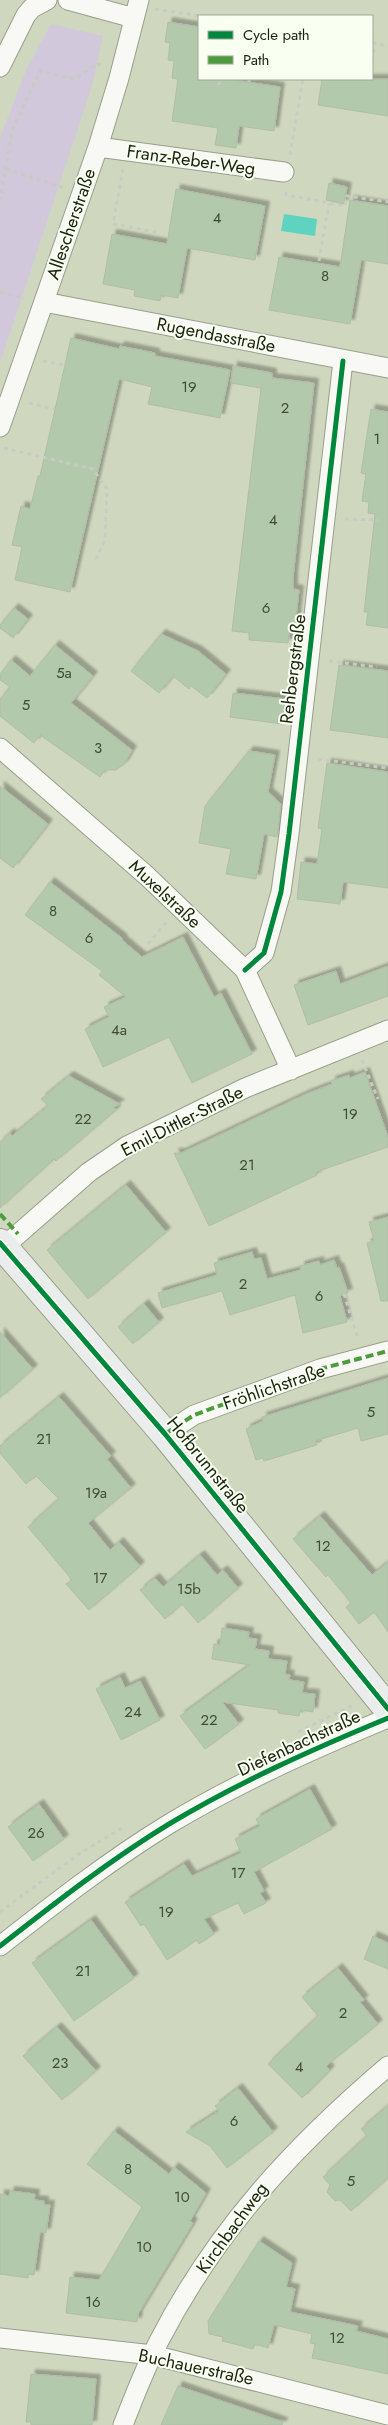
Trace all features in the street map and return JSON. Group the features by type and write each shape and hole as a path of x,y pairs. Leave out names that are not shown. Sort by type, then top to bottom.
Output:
{"street":[{"path":"0,67 26,15 32,8 47,0"},
{"path":"68,0 137,8"},
{"name":"Allescherstraße","path":"0,427 98,147 137,8"},
{"name":"Franz-Reber-Weg","path":"98,147 284,172"},
{"name":"Rugendasstraße","path":"44,302 286,348 343,361 388,368"},
{"name":"Rehbergstraße","path":"245,970 264,953 280,892 343,361"},
{"name":"Muxelstraße","path":"0,748 147,876 245,970 291,1070"},
{"name":"Emil-Dittler-Straße","path":"1,1247 90,1172 127,1146 245,1088 388,1030"},
{"name":"Hofbrunnstraße","path":"1,1247 165,1434 388,1709"},
{"name":"Fröhlichstraße","path":"165,1434 194,1415 320,1369 388,1351"},
{"name":"Diefenbachstraße","path":"0,1946 78,1885 168,1824 250,1779 388,1718"},
{"name":"Kirchbachweg","path":"123,2425 152,2355 184,2296 228,2230 270,2177 323,2123 388,2066"},
{"name":"Buchauerstraße","path":"0,2338 152,2355 388,2415"}],"path":[{"path":"137,8 198,16"},
{"path":"373,43 388,46"},
{"path":"0,201 12,131 40,71 74,79 96,64 121,70"},
{"path":"218,85 223,80"},
{"path":"303,80 290,161 284,172 286,195 345,206 347,196 388,202"},
{"path":"127,151 113,224 160,233"},
{"path":"6,169 82,193"},
{"path":"319,262 329,203"},
{"path":"10,399 55,409"},
{"path":"0,447 92,469 108,489 105,539 95,562"},
{"path":"324,516 378,520"},
{"path":"308,658 377,667"},
{"path":"297,756 388,768"},
{"path":"148,944 179,906"},
{"path":"356,1044 378,1099"},
{"path":"344,1294 357,1336"}],"shaded area":[{"path":"51,24 103,36 92,86 0,363 0,138 26,70"}],"water":[{"path":"284,214 317,219 315,236 281,231"}],"building":[{"path":"168,22 198,27 198,80 233,80 280,87 274,131 239,126 236,148 215,145 218,128 172,121 178,79 172,78 174,61 168,60 170,43 165,42"},
{"path":"388,79 388,116 318,105 322,80"},
{"path":"329,183 347,187 344,204 326,200"},
{"path":"176,189 265,206 255,260 187,248 178,298 161,295 160,301 134,296 135,290 103,284 112,234 167,244"},
{"path":"350,200 388,206 388,264 361,260 350,324 269,310 279,257 340,267"},
{"path":"71,338 119,349 120,346 155,353 155,356 230,370 220,418 148,404 152,387 119,379 70,592 15,580 22,547 12,545 21,506 30,509 38,476 40,476"},
{"path":"233,366 272,373 272,378 314,383 293,577 293,589 299,590 295,626 290,626 288,643 249,640 249,633 232,631 261,388 231,383"},
{"path":"371,409 388,412 388,628 366,625 368,612 364,612 375,514 368,513 369,502 362,501 366,474 361,473"},
{"path":"14,608 28,619 13,638 0,628 0,625"},
{"path":"161,634 198,651 226,674 207,698 191,686 189,689 173,676 159,693 131,671"},
{"path":"55,645 93,676 71,703 132,750 124,764 116,770 105,770 100,777 40,735 34,743 0,716 0,699 10,687 0,680 0,674 11,660 30,676"},
{"path":"339,665 388,671 388,738 330,730"},
{"path":"233,693 285,699 282,724 230,717"},
{"path":"249,751 275,755 268,792 281,804 277,837 264,834 256,879 226,874 231,849 199,843 205,806"},
{"path":"327,763 388,772 388,888 343,882 340,904 297,899 301,862 317,864 322,829 318,828"},
{"path":"0,786 48,824 13,868 0,858"},
{"path":"50,882 123,939 142,957 183,937 214,997 221,993 252,1054 192,1083 169,1037 103,1067 85,1029 109,1017 104,1007 126,997 99,975 102,971 25,915"},
{"path":"388,966 388,996 308,1025 294,985 336,971 340,984"},
{"path":"365,1072 388,1137 388,1147 316,1172 317,1175 209,1226 174,1153 181,1153 306,1094 332,1084 331,1081 349,1075 350,1078"},
{"path":"69,1076 120,1104 114,1107 116,1110 56,1161 54,1159 0,1208 0,1142 10,1133 12,1136 48,1106 41,1099"},
{"path":"126,1185 166,1232 88,1299 47,1250"},
{"path":"388,1217 388,1301 381,1301 367,1243 374,1241 369,1222"},
{"path":"252,1252 254,1259 261,1258 267,1279 301,1270 300,1266 319,1261 320,1265 334,1260 337,1268 339,1267 348,1293 340,1296 347,1322 303,1333 295,1295 230,1315 222,1291 162,1308 158,1293 217,1275 214,1263"},
{"path":"144,1304 159,1322 133,1344 118,1327"},
{"path":"0,1332 33,1369 0,1398"},
{"path":"388,1378 388,1434 361,1441 358,1428 315,1441 317,1445 264,1461 263,1458 256,1460 246,1429 263,1421 262,1417"},
{"path":"59,1397 111,1456 107,1459 131,1488 88,1523 110,1550 119,1542 140,1566 89,1610 66,1584 72,1580 28,1527 59,1499 36,1476 26,1484 0,1453 0,1446"},
{"path":"320,1516 372,1575 388,1562 388,1632 374,1612 359,1624 346,1607 351,1603 328,1575 326,1577 293,1539"},
{"path":"200,1555 217,1575 223,1570 238,1588 198,1623 182,1604 165,1619 140,1590 155,1578 163,1587"},
{"path":"222,1628 249,1632 248,1638 257,1639 255,1649 269,1651 268,1659 287,1661 285,1674 290,1675 289,1680 304,1682 302,1693 315,1694 313,1712 300,1710 299,1716 278,1713 278,1710 222,1702 239,1724 205,1749 180,1716 250,1665 212,1659 214,1644 220,1645"},
{"path":"120,1677 125,1688 140,1681 160,1720 121,1740 96,1689"},
{"path":"310,1789 332,1829 254,1872 264,1891 260,1893 266,1903 244,1914 238,1903 204,1919 214,1934 199,1944 197,1940 167,1960 144,1924 141,1926 125,1902 184,1864 192,1876 241,1853 235,1839 260,1826 256,1819"},
{"path":"39,1804 64,1839 33,1861 8,1827"},
{"path":"91,1920 134,1978 74,2021 32,1963"},
{"path":"373,1936 388,1943 388,1969 364,1959"},
{"path":"338,1968 364,2000 360,2002 378,2024 326,2066 330,2070 302,2098 268,2064 318,2016 302,1997"},
{"path":"57,2027 96,2071 62,2100 23,2056"},
{"path":"238,2088 273,2132 227,2168 210,2146 186,2132 219,2111 215,2106"},
{"path":"388,2106 388,2178 351,2211 340,2200 335,2201 327,2192 330,2185 323,2177 367,2136 361,2129"},
{"path":"114,2131 169,2174 174,2167 206,2193 190,2221 193,2223 138,2314 137,2322 66,2313 70,2277 99,2280 142,2207 87,2164"},
{"path":"10,2191 35,2194 34,2200 44,2201 44,2205 50,2205 46,2233 40,2232 34,2275 28,2274 28,2278 0,2274 0,2194 9,2196"},
{"path":"259,2241 292,2263 286,2287 295,2289 290,2312 358,2326 356,2331 388,2339 388,2374 312,2358 315,2344 310,2343 312,2334 274,2325 268,2348 255,2344 253,2349 222,2341 223,2337 209,2334 208,2321"},
{"path":"31,2374 96,2379 92,2425 31,2425 31,2422 26,2422"},
{"path":"178,2386 283,2422 282,2425 161,2425"}],"marked path":[{"path":"0,1214 18,1234"},
{"path":"165,1434 194,1415 320,1369 388,1351"}],"cycle path":[{"path":"245,970 264,953 281,892 343,361"},
{"path":"0,1243 165,1434 388,1709"},
{"path":"0,1946 104,1867 169,1824 222,1794 277,1767 388,1718"}]}
